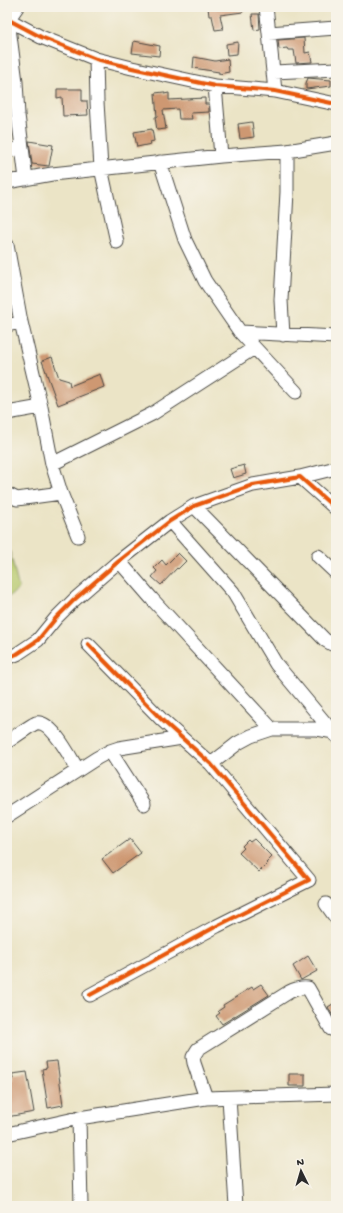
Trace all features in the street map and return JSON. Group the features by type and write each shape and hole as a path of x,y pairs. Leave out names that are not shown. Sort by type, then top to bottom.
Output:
{"street":[{"path":"16,7 8,20 26,179"},
{"path":"266,7 275,92"},
{"path":"8,20 41,36 96,59 215,86 275,92 336,104"},
{"path":"269,34 336,28"},
{"path":"96,59 96,102 102,168 117,242"},
{"path":"274,72 336,69"},
{"path":"215,86 221,156"},
{"path":"7,182 102,168 287,151 336,143"},
{"path":"7,151 22,148"},
{"path":"283,335 281,300 287,192 287,151"},
{"path":"160,162 185,240 205,281 240,332 296,392"},
{"path":"7,245 21,322 41,407 52,464 61,494 78,536"},
{"path":"7,325 21,322"},
{"path":"240,332 336,337"},
{"path":"52,464 152,414 254,348"},
{"path":"7,413 41,407"},
{"path":"7,658 17,654 38,640 56,618 74,600 170,521 194,506 253,485 300,477 336,468"},
{"path":"300,477 336,509"},
{"path":"7,494 17,499 61,494"},
{"path":"194,506 325,640 336,645"},
{"path":"170,521 233,592 276,664 335,733"},
{"path":"318,556 336,573"},
{"path":"120,561 152,599 272,729"},
{"path":"88,644 162,720 211,764 309,880 217,926 90,995"},
{"path":"7,742 36,723 44,724 54,731 78,770"},
{"path":"211,764 238,743 272,729 318,729 335,733"},
{"path":"7,816 110,751 119,748 182,738"},
{"path":"110,751 144,804"},
{"path":"326,904 336,918"},
{"path":"206,1098 193,1057 198,1049 296,988 308,988 331,1029"},
{"path":"7,1134 78,1118 206,1098 336,1094"},
{"path":"229,1098 236,1206"},
{"path":"78,1118 81,1206"}],"green space":[{"path":"7,539 19,589 7,598"}],"building":[{"path":"208,7 243,7 243,12 220,15 223,29 215,30 212,16 209,16"},
{"path":"252,14 259,14 260,29 254,30"},
{"path":"304,38 305,53 310,52 312,62 296,63 294,50 288,50 287,48 279,49 278,40"},
{"path":"134,41 160,46 159,56 132,53"},
{"path":"238,42 237,54 227,55 226,44"},
{"path":"194,57 215,61 228,59 229,72 219,74 219,72 193,68"},
{"path":"308,78 331,80 331,86 306,89"},
{"path":"57,89 82,89 82,101 87,101 88,115 63,116 62,97 57,98"},
{"path":"164,92 164,94 169,93 169,100 205,98 205,104 209,104 209,112 191,113 192,119 179,119 178,109 163,110 166,129 157,130 155,117 157,117 155,93"},
{"path":"252,122 254,137 240,139 238,124"},
{"path":"152,129 154,141 150,142 151,144 137,147 134,132"},
{"path":"29,141 53,145 49,166 32,164"},
{"path":"52,357 59,378 69,381 70,386 100,374 104,387 58,405 42,361"},
{"path":"244,465 246,474 233,478 230,469"},
{"path":"178,553 186,561 161,585 152,577 157,571 154,568 162,560 166,565"},
{"path":"130,839 141,853 113,873 102,859"},
{"path":"254,839 272,857 259,872 239,853 244,848 242,846 248,840 250,842"},
{"path":"308,956 317,971 301,980 293,966"},
{"path":"261,984 269,995 222,1024 216,1016 220,1013 218,1011 224,1007 223,1005 252,987 253,989"},
{"path":"336,1002 336,1022 328,1007"},
{"path":"57,1061 63,1105 48,1108 42,1069 47,1068 46,1062"},
{"path":"27,1072 34,1112 7,1117 7,1080 13,1079 12,1074"},
{"path":"289,1074 305,1074 305,1086 289,1086"}],"cycle path":[{"path":"7,19 41,37 96,59 215,86 275,91 336,104"},
{"path":"7,658 17,654 38,640 56,618 74,600 119,561 170,521 194,506 253,485 300,477 336,509"},
{"path":"88,644 162,720 211,764 309,880 217,926 90,995"}]}
